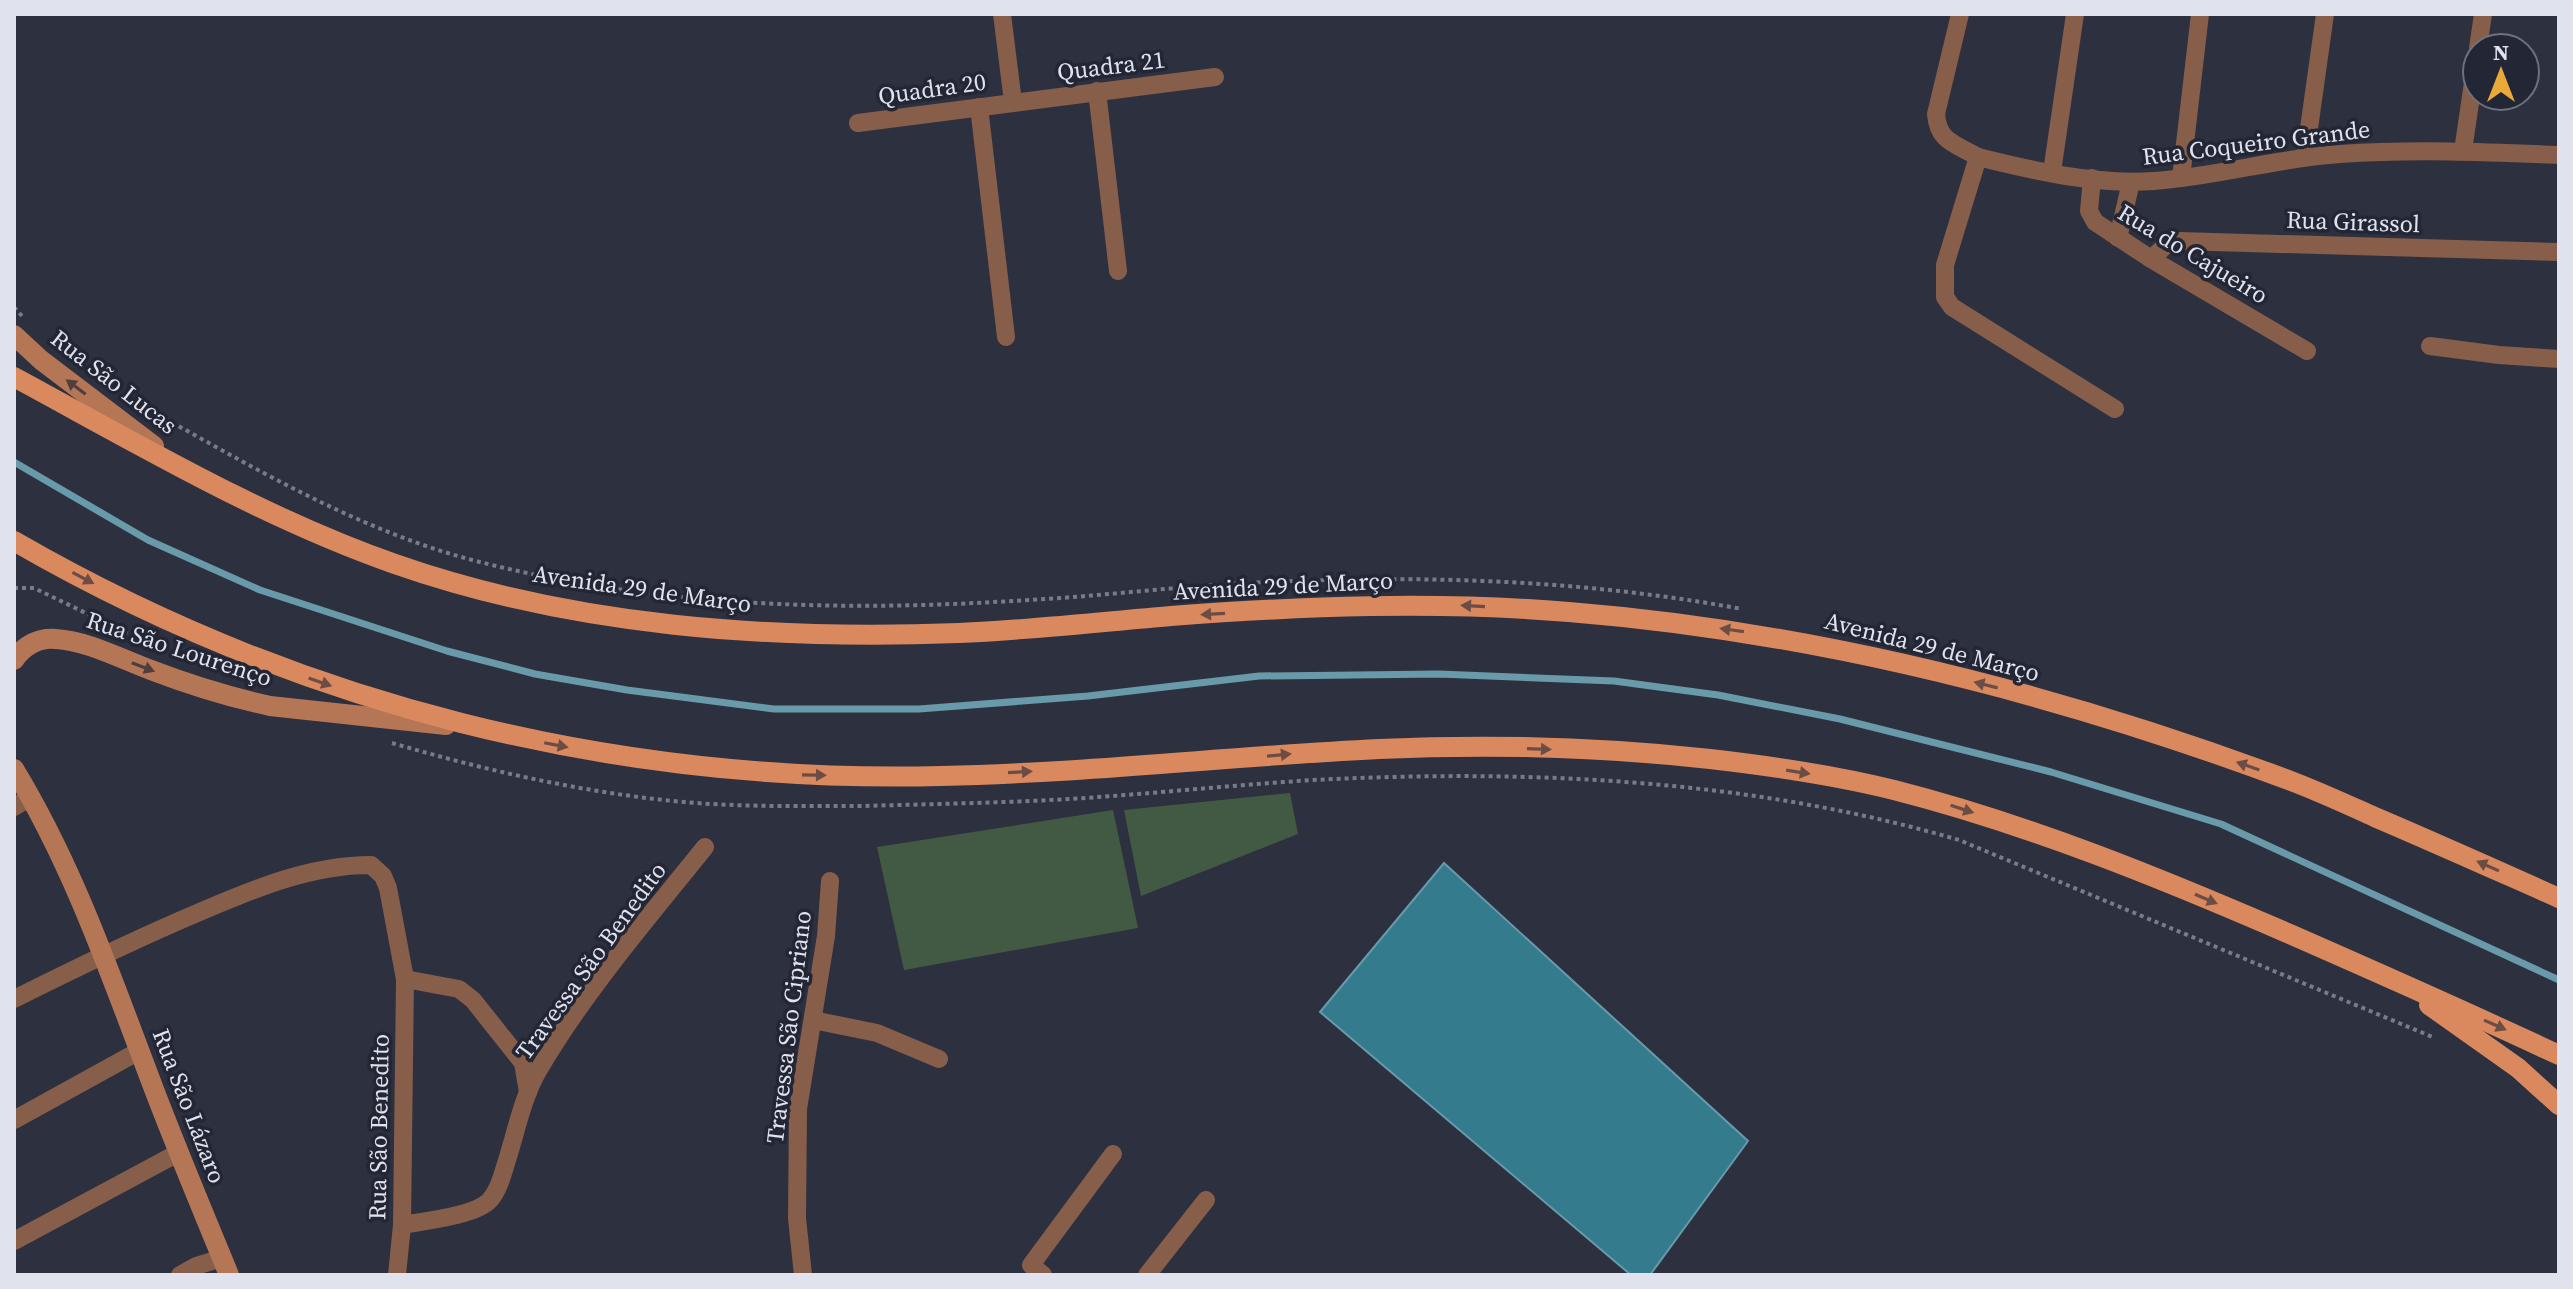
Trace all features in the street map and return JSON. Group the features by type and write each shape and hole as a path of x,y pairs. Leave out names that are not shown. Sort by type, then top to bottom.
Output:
{"main road":[{"name":"Rua São Lucas","path":"14,335 41,360 182,469"},
{"name":"Avenida 29 de Março","path":"14,377 182,469 267,511 398,565 511,596 685,626 809,634 964,633 1360,606 1462,606 1651,619 1814,644 1996,687 2171,739 2297,783 2559,898"},
{"path":"14,541 131,603 209,639 325,684 480,729 562,747 642,759 791,775 942,776 1456,747 1708,759 1804,772 1887,788 2004,822 2172,885 2393,979 2559,1055"},
{"path":"14,660 27,646 42,639"},
{"name":"Rua São Lourenço","path":"14,643 42,639 75,642 191,685 270,706 480,729"},
{"path":"14,769 22,802 61,856 105,954"},
{"name":"Rua São Lázaro","path":"105,954 178,1153 226,1267"},
{"path":"2393,979 2518,1068 2559,1105"}],"street":[{"path":"1002,14 1013,102"},
{"name":"Rua Coqueiro Grande","path":"1960,14 1936,114 1937,128 1943,137 1978,157 2052,172 2131,182 2181,178 2340,154 2463,151 2559,155"},
{"path":"2052,172 2075,14"},
{"path":"2181,178 2200,14"},
{"path":"2305,157 2325,14"},
{"name":"Quadra 21","path":"1013,102 1215,77"},
{"path":"1097,91 1118,271"},
{"name":"Quadra 20","path":"858,123 1013,102"},
{"path":"979,107 1006,337"},
{"path":"2463,151 2469,112"},
{"path":"1978,157 1945,265 1945,297 1952,307 2115,409"},
{"name":"Rua do Cajueiro","path":"2092,178 2089,211 2095,222 2151,259 2307,351"},
{"path":"2118,238 2131,182"},
{"name":"Rua Girassol","path":"2151,259 2165,246 2180,241 2559,252"},
{"path":"2430,346 2559,359"},
{"name":"Travessa São Benedito","path":"402,1225 473,1210 486,1204 501,1180 528,1092 550,1051 705,847"},
{"name":"Rua São Benedito","path":"105,954 270,883 347,865 371,865 383,876 405,979 402,1225 397,1275"},
{"name":"Travessa São Cipriano","path":"803,1275 797,1218 798,1122 826,936 830,881"},
{"path":"14,999 105,954"},
{"path":"405,979 459,989 473,1000 523,1063 528,1092"},
{"path":"813,1020 877,1033 939,1059"},
{"path":"14,1120 139,1051"},
{"path":"14,1241 178,1153"},
{"path":"1037,1270 1113,1154"},
{"path":"1147,1275 1206,1200"},
{"path":"180,1275 196,1266 226,1267"}],"path":[{"path":"14,588 34,588 156,647"},
{"path":"387,741 522,775 605,791 696,803 815,806 952,804 1071,799 1314,780 1485,777 1660,785 1749,794 1888,820 1959,840 2292,976 2437,1039"}],"green space":[{"path":"1290,793 1298,834 1141,896 1124,810"},
{"path":"1113,810 1138,928 904,970 877,847"}],"water":[{"path":"1444,863 1748,1141 1650,1275 1631,1275 1320,1012"}],"waterway":[{"path":"14,462 148,540 260,590 447,651 535,674 627,690 774,709 919,709 1088,696 1259,676 1439,674 1614,681 1718,695 1840,719 2051,772 2221,824 2559,980"}]}
